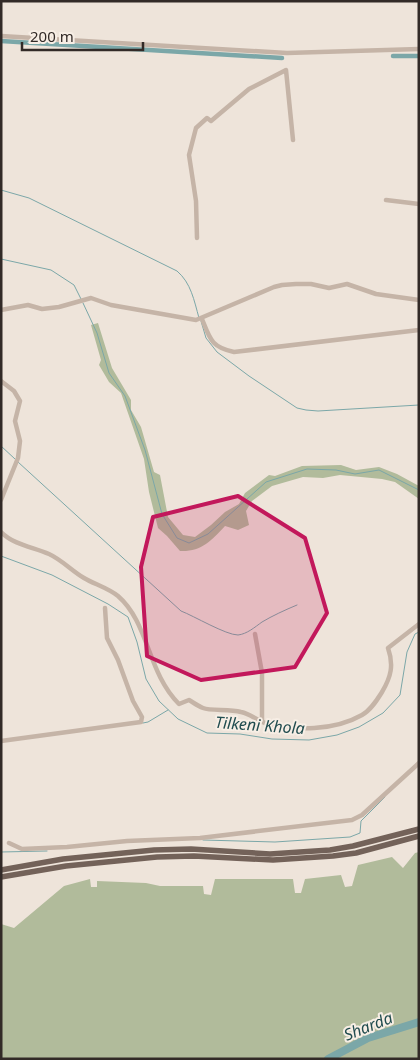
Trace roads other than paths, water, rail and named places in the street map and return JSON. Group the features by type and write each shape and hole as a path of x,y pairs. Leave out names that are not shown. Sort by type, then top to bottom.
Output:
{"main road":[{"path":"1,870 63,859 154,850 191,849 270,854 320,850 353,846 419,829"},
{"path":"1,877 66,866 157,857 194,856 273,860 333,856 419,836"}],"street":[{"path":"1,36 287,53 419,49"},
{"path":"197,238 196,201 189,155 196,128 208,118 211,121 250,89 286,70 293,140"},
{"path":"386,200 419,204"},
{"path":"1,310 28,305 42,308 59,307 91,298 111,304 196,320 282,285 311,284 329,288 347,284 376,294 419,300"},
{"path":"202,319 211,340 222,350 234,352 419,330"},
{"path":"1,381 14,391 20,401 15,422 20,442 17,461 1,500"},
{"path":"1,532 18,543 50,555 84,578 117,595 134,614 158,675 170,695 179,704 190,700 204,708 229,709 251,714 262,722 305,730 334,724 363,714 377,700 388,681 392,665 388,648 419,624"},
{"path":"1,741 141,722 142,718 107,638 105,608"},
{"path":"255,634 262,673 262,722"},
{"path":"9,844 22,849 127,841 200,838 352,820 362,815 419,763"}],"waterway":[{"path":"1,41 282,58"},
{"path":"393,56 419,56"},
{"path":"1,190 29,198 177,271 189,286 199,318"},
{"path":"1,259 51,270 74,285 81,299"},
{"path":"83,303 97,333 109,373 125,396 145,450 162,514 177,538 189,543 208,534 266,482 307,469 336,470 355,474 379,470 419,490"},
{"path":"201,321 206,338 217,352 297,408 318,411 419,405"},
{"path":"1,446 15,459"},
{"path":"18,462 181,611 218,629 238,635 248,632 262,622 297,605"},
{"name":"Tilkeni Khola","path":"1,556 52,575 108,604 128,617 137,642 146,679 159,701 178,719 207,733 240,734 272,739 309,740 337,735 359,727 383,713 400,695 407,652 415,634 419,632"},
{"path":"143,723 168,710"},
{"path":"203,840 275,842 350,837 360,833 361,821 385,797"},
{"path":"1,852 47,851"},
{"name":"Sharda","path":"328,1059 368,1038 419,1022"}]}
